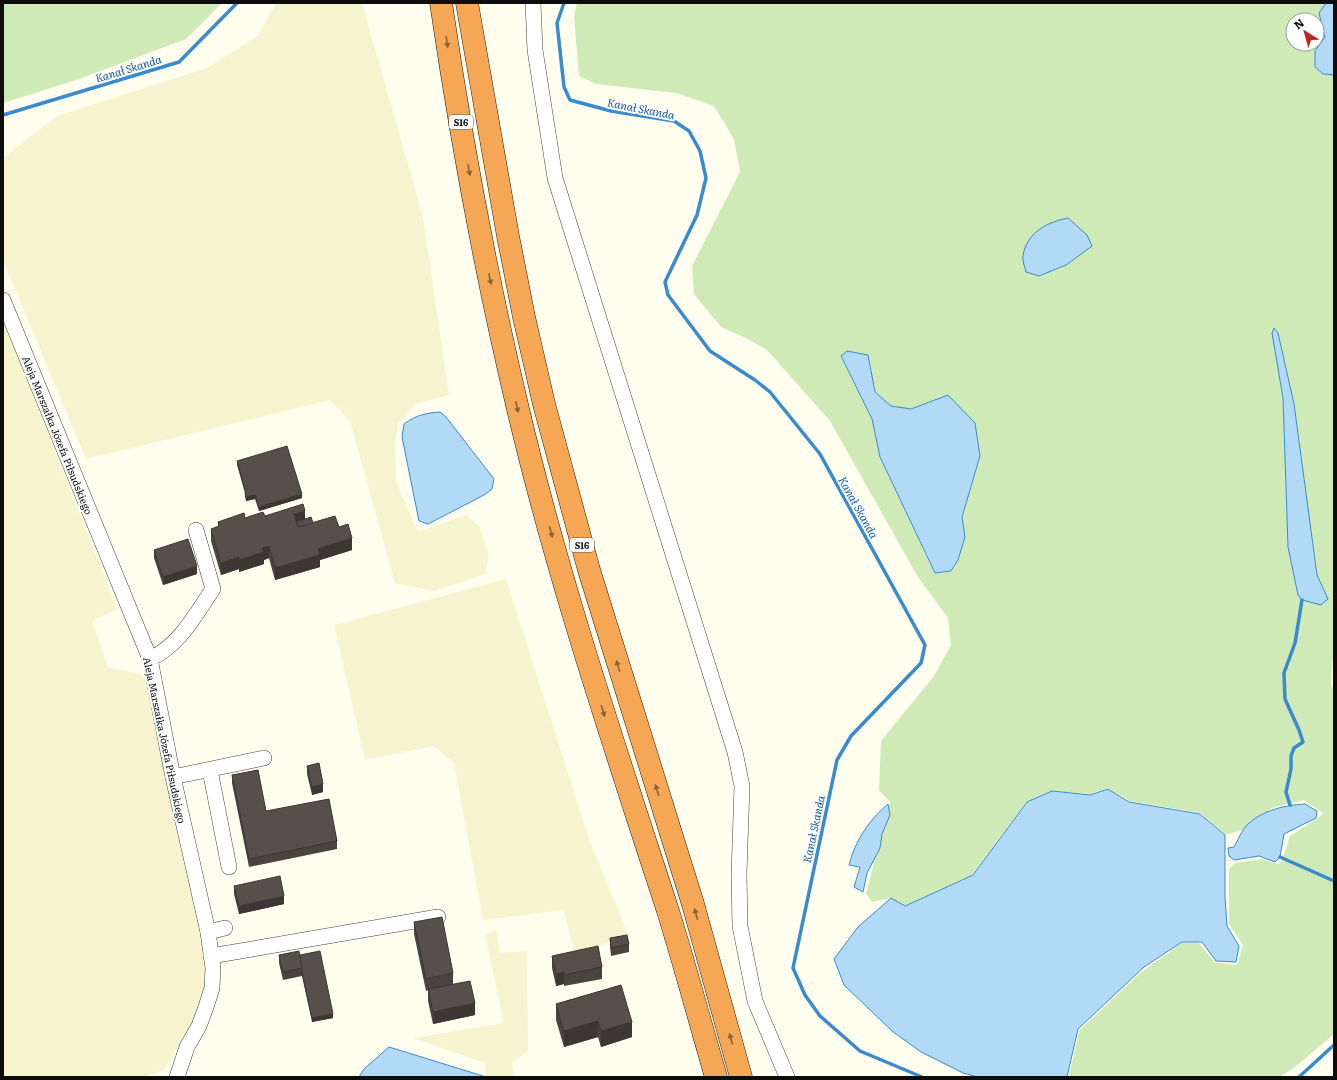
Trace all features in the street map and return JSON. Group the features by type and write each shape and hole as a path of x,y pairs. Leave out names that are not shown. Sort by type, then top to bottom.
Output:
{"highway":[{"name":"S16","path":"441,3 450,63 482,241 518,409 583,647 614,748 669,914 716,1077"},
{"name":"S16","path":"467,3 509,244 544,404 589,570 693,904 741,1077"}],"street":[{"path":"533,3 535,50 556,178 735,752 742,786 739,874 740,926 755,1002 787,1077"},
{"name":"Aleja Marszałka Józefa Piłsudskiego","path":"3,300 150,659 172,777 208,932 213,968 212,988 200,1026 186,1047 177,1077"},
{"path":"150,659 163,653 183,634 213,589 196,530"},
{"path":"172,777 264,758"},
{"path":"210,770 229,867"},
{"path":"211,956 438,916"},
{"path":"208,932 225,928"}],"green space":[{"path":"3,3 222,3 186,39 79,79 3,103"},
{"path":"276,3 362,3 423,217 449,395 416,404 398,424 395,445 396,481 418,532 466,515 479,526 489,556 485,574 434,591 395,583 350,421 330,400 86,459 3,260 3,158 57,116 207,68 259,35"},
{"path":"577,3 1326,3 1320,12 1285,12 1285,52 1324,52 1323,74 1334,75 1334,638 1331,684 1334,691 1334,1034 1295,1067 1279,1077 1069,1077 1079,1031 1139,974 1182,943 1199,943 1214,962 1237,965 1243,945 1229,924 1229,869 1235,863 1262,859 1278,864 1282,861 1290,836 1321,816 1323,813 1304,800 1272,808 1242,830 1226,835 1201,813 1130,801 1108,788 1090,794 1052,791 1026,802 972,875 905,906 891,898 872,902 866,894 890,802 879,790 881,741 934,676 951,645 948,618 918,577 830,421 767,350 746,338 721,327 694,294 692,266 740,172 734,139 714,106 676,93 596,84 579,76 574,16","holes":["1059,220 1039,276 1036,231","1274,329 1278,333 1294,404 1317,575 1324,590 1288,547 1283,398","868,355 875,392 891,406 911,409 948,395 975,423 980,456 962,517 965,537 958,559 931,566 880,457 872,419 841,357"]},
{"path":"3,319 117,609 92,621 108,667 144,675 206,948 203,1005 164,1070 144,1077 3,1077"},
{"path":"506,579 589,839 629,937 574,952 564,910 483,920 454,763 433,746 365,760 334,625"},
{"path":"496,930 500,953 527,951 528,1051 512,1062 514,1077 487,1077 485,1063 413,1038 504,1023 485,935"}],"water":[{"path":"1326,3 1334,3 1334,75 1323,74 1315,67 1315,52 1325,52 1325,12 1320,12"},
{"path":"1068,218 1087,235 1092,246 1066,265 1039,276 1026,272 1023,258 1028,241 1045,226"},
{"path":"1274,328 1278,333 1294,404 1317,575 1328,599 1321,605 1302,600 1298,595 1288,547 1283,398 1272,333"},
{"path":"847,351 868,355 875,392 891,406 911,409 948,395 975,423 980,456 962,517 965,537 958,560 951,571 935,573 880,457 872,419 841,356"},
{"path":"440,412 446,417 494,479 492,489 484,495 428,524 419,521 402,437 404,424 408,421 421,415"},
{"path":"1108,789 1129,802 1200,814 1225,835 1225,896 1227,926 1239,946 1236,962 1216,961 1202,942 1182,942 1144,967 1078,1029 1067,1077 978,1077 963,1073 921,1052 892,1031 844,985 834,959 858,927 891,898 905,906 973,875 1027,802 1052,791 1090,795"},
{"path":"888,804 890,815 882,834 880,848 867,873 863,892 854,887 860,867 849,865 859,839 869,824"},
{"path":"1305,804 1317,811 1316,818 1284,834 1280,857 1275,862 1259,856 1234,860 1229,856 1228,848 1234,847 1243,830 1253,820 1274,809"},
{"path":"389,1047 483,1077 359,1077 364,1069"}],"building":[{"path":"287,446 302,494 259,507 255,495 246,497 237,461"},
{"path":"303,504 305,511 294,514 298,527 335,516 339,527 348,524 352,538 318,549 320,555 275,568 269,546 262,548 264,552 239,560 239,557 221,563 211,529 219,526 218,522 244,513 245,518 263,512 265,516"},
{"path":"311,517 313,523 298,527 296,522"},
{"path":"188,539 197,566 163,577 154,550"},
{"path":"319,763 323,784 312,787 307,766"},
{"path":"258,770 266,811 329,799 337,841 249,859 232,775"},
{"path":"280,876 284,896 239,906 234,886"},
{"path":"442,917 453,973 426,979 414,922"},
{"path":"627,935 629,944 611,948 610,938"},
{"path":"598,946 602,967 564,975 564,972 556,974 552,956"},
{"path":"299,951 302,968 283,972 279,955"},
{"path":"320,951 333,1014 312,1018 302,972 300,955"},
{"path":"470,981 475,1003 433,1012 428,989"},
{"path":"621,985 632,1022 601,1031 598,1021 564,1031 556,1004"}],"waterway":[{"name":"Kanał Skanda","path":"3,115 179,62 237,3"},
{"name":"Kanał Skanda","path":"564,3 557,23 564,87 570,100 611,111 674,121 689,131 700,151 706,178 697,215 665,282 668,295 710,351 755,380 770,392 820,454 925,645 921,663 851,736 837,760 793,968 805,995 820,1016 860,1051 922,1077"},
{"path":"1290,805 1286,792 1291,769 1291,756 1294,748 1303,742 1285,699 1284,673 1295,643 1302,600"},
{"path":"1280,857 1334,881"},
{"name":"Kanał Skanda","path":"1299,1077 1334,1045"}]}
